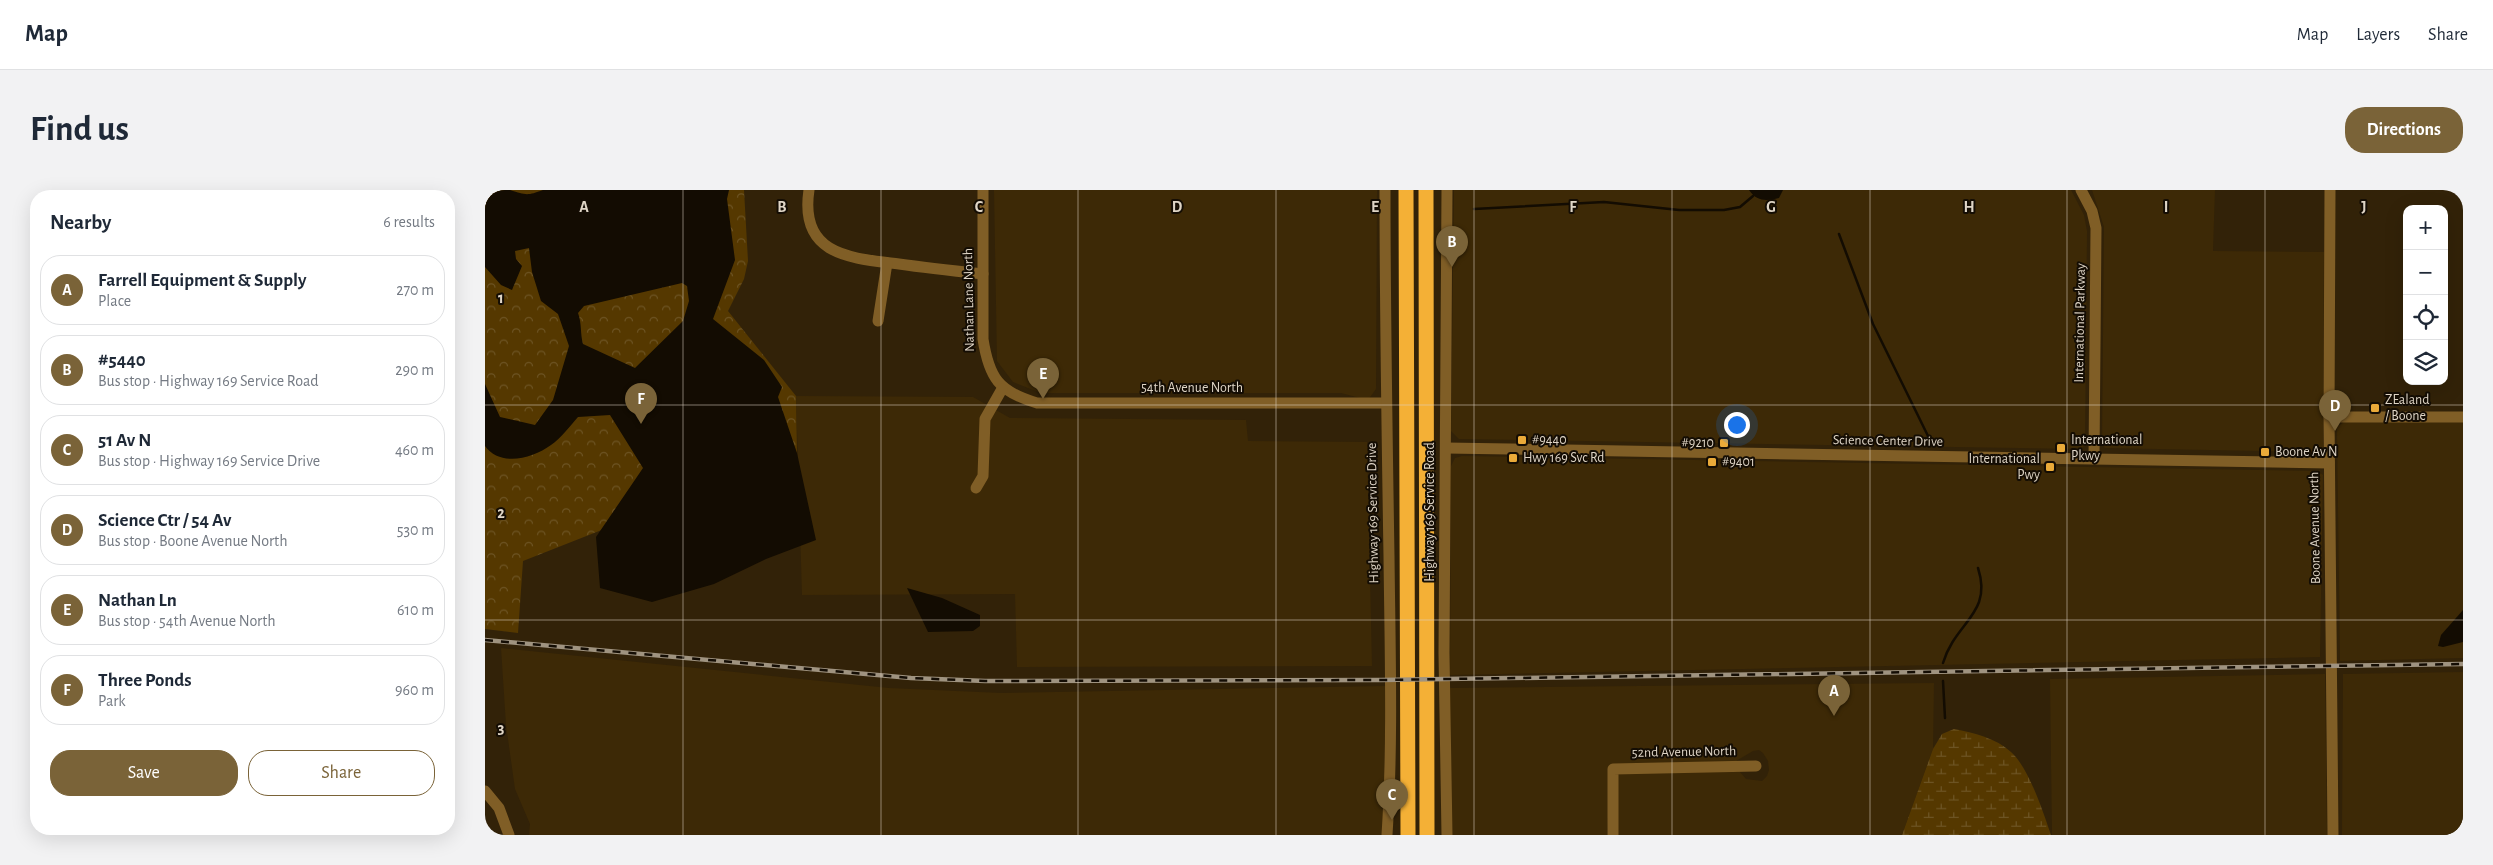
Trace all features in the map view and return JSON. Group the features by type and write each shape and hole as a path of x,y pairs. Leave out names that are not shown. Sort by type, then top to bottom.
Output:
{"highway":[{"path":"1406,190 1408,835"},
{"path":"1426,190 1427,835"}],"street":[{"path":"809,190 810,222 813,231 821,241 843,256 983,274"},
{"name":"Nathan Lane North","path":"983,190 983,339 986,360 1002,389"},
{"name":"Highway 169 Service Drive","path":"1385,190 1386,403 1391,684 1390,783 1387,835"},
{"name":"Highway 169 Service Road","path":"1447,190 1444,777 1447,835"},
{"name":"International Parkway","path":"2081,190 2091,211 2096,228 2094,459"},
{"name":"Boone Avenue North","path":"2330,190 2329,463 2333,835"},
{"path":"878,321 887,263"},
{"path":"976,488 983,476 985,418 1002,389"},
{"name":"54th Avenue North","path":"1002,389 1018,398 1037,403 1386,403"},
{"path":"2329,417 2463,417"},
{"name":"Science Center Drive","path":"1445,448 2329,463"},
{"name":"52nd Avenue North","path":"1613,835 1613,768 1755,766"},
{"path":"485,791 499,808 506,822 509,835"}],"shaded area":[{"path":"485,190 510,190 526,194 543,190 729,190 727,199 735,260 713,319 764,360 782,387 778,397 797,453 816,540 766,559 714,584 652,602 600,588 596,537 643,468 610,415 578,417 551,445 526,457 507,459 499,457 491,453 485,446 485,384 500,417 535,425 553,400 569,346 558,314 541,301 532,272 529,248 515,251 516,259 522,266 512,290 501,285 485,267","holes":["682,283 687,286 689,301 683,321 635,368 583,344 578,313 584,306"]},
{"path":"994,190 1377,190 1376,389 1368,400 1341,393 1041,393 1013,382 997,361"},
{"path":"1454,190 2071,190 2084,215 2087,231 2085,446 2079,449 1459,439 1451,431"},
{"path":"1749,190 1783,190 1779,198 1766,200 1755,197"},
{"path":"2092,190 2215,190 2213,251 2324,252 2323,450 2321,452 2105,448 2102,444 2104,227"},
{"path":"796,396 973,397 1010,418 1246,420 1248,441 1367,442 1372,666 1017,667 1015,594 802,595"},
{"path":"2345,421 2463,421 2463,658 2340,661 2337,427"},
{"path":"1462,456 2318,471 2323,475 2320,657 1450,675 1451,466 1455,458"},
{"path":"907,588 942,598 980,615 980,626 973,631 928,632"},
{"path":"2463,610 2463,642 2443,647 2438,646 2441,635"},
{"path":"501,648 889,688 1001,693 1386,686 1383,831 1382,835 529,835 530,824 515,789 506,725"},
{"path":"2463,672 2463,835 2342,835 2343,674"},
{"path":"2325,674 2327,835 2052,835 2050,679"},
{"path":"1934,683 1933,749 1902,835 1617,835 1617,777 1619,772 1740,772 1746,779 1762,781 1767,776 1769,770 1768,761 1759,750 1753,751 1736,761 1611,765 1607,835 1452,835 1450,688"}],"green space":[{"path":"485,190 744,190 748,261 744,279 728,311 796,396 797,453 523,561 518,633 485,629"},
{"path":"1954,729 1977,734 1999,743 2018,759 2040,803 2051,835 1902,835 1933,749 1942,734"}],"waterway":[{"path":"1474,209 1604,202 1679,210 1724,210 1740,207 1753,196"},
{"path":"1839,234 1873,324 1929,438"},
{"path":"1943,663 1956,637 1977,607 1981,596 1978,568"},
{"path":"1943,681 1945,718"}],"railway":[{"path":"485,640 911,678 985,681 1381,680 2463,664"}],"place":[{"name":"#5440","path":"1452,267"},
{"name":"Nathan Ln","path":"1043,399"},
{"name":"ZEaland / Boone","path":"2375,408"},
{"name":"Three Ponds","path":"641,424"},
{"name":"Science Ctr / 54 Av","path":"2335,431"},
{"name":"#9440","path":"1522,440"},
{"name":"#9210","path":"1724,443"},
{"name":"International Pkwy","path":"2061,448"},
{"name":"Boone Av N","path":"2265,452"},
{"name":"Hwy 169 Svc Rd","path":"1513,458"},
{"name":"#9401","path":"1712,462"},
{"name":"International Pwy","path":"2050,467"},
{"name":"Farrell Equipment & Supply","path":"1834,716"},
{"name":"51 Av N","path":"1392,820"}]}
